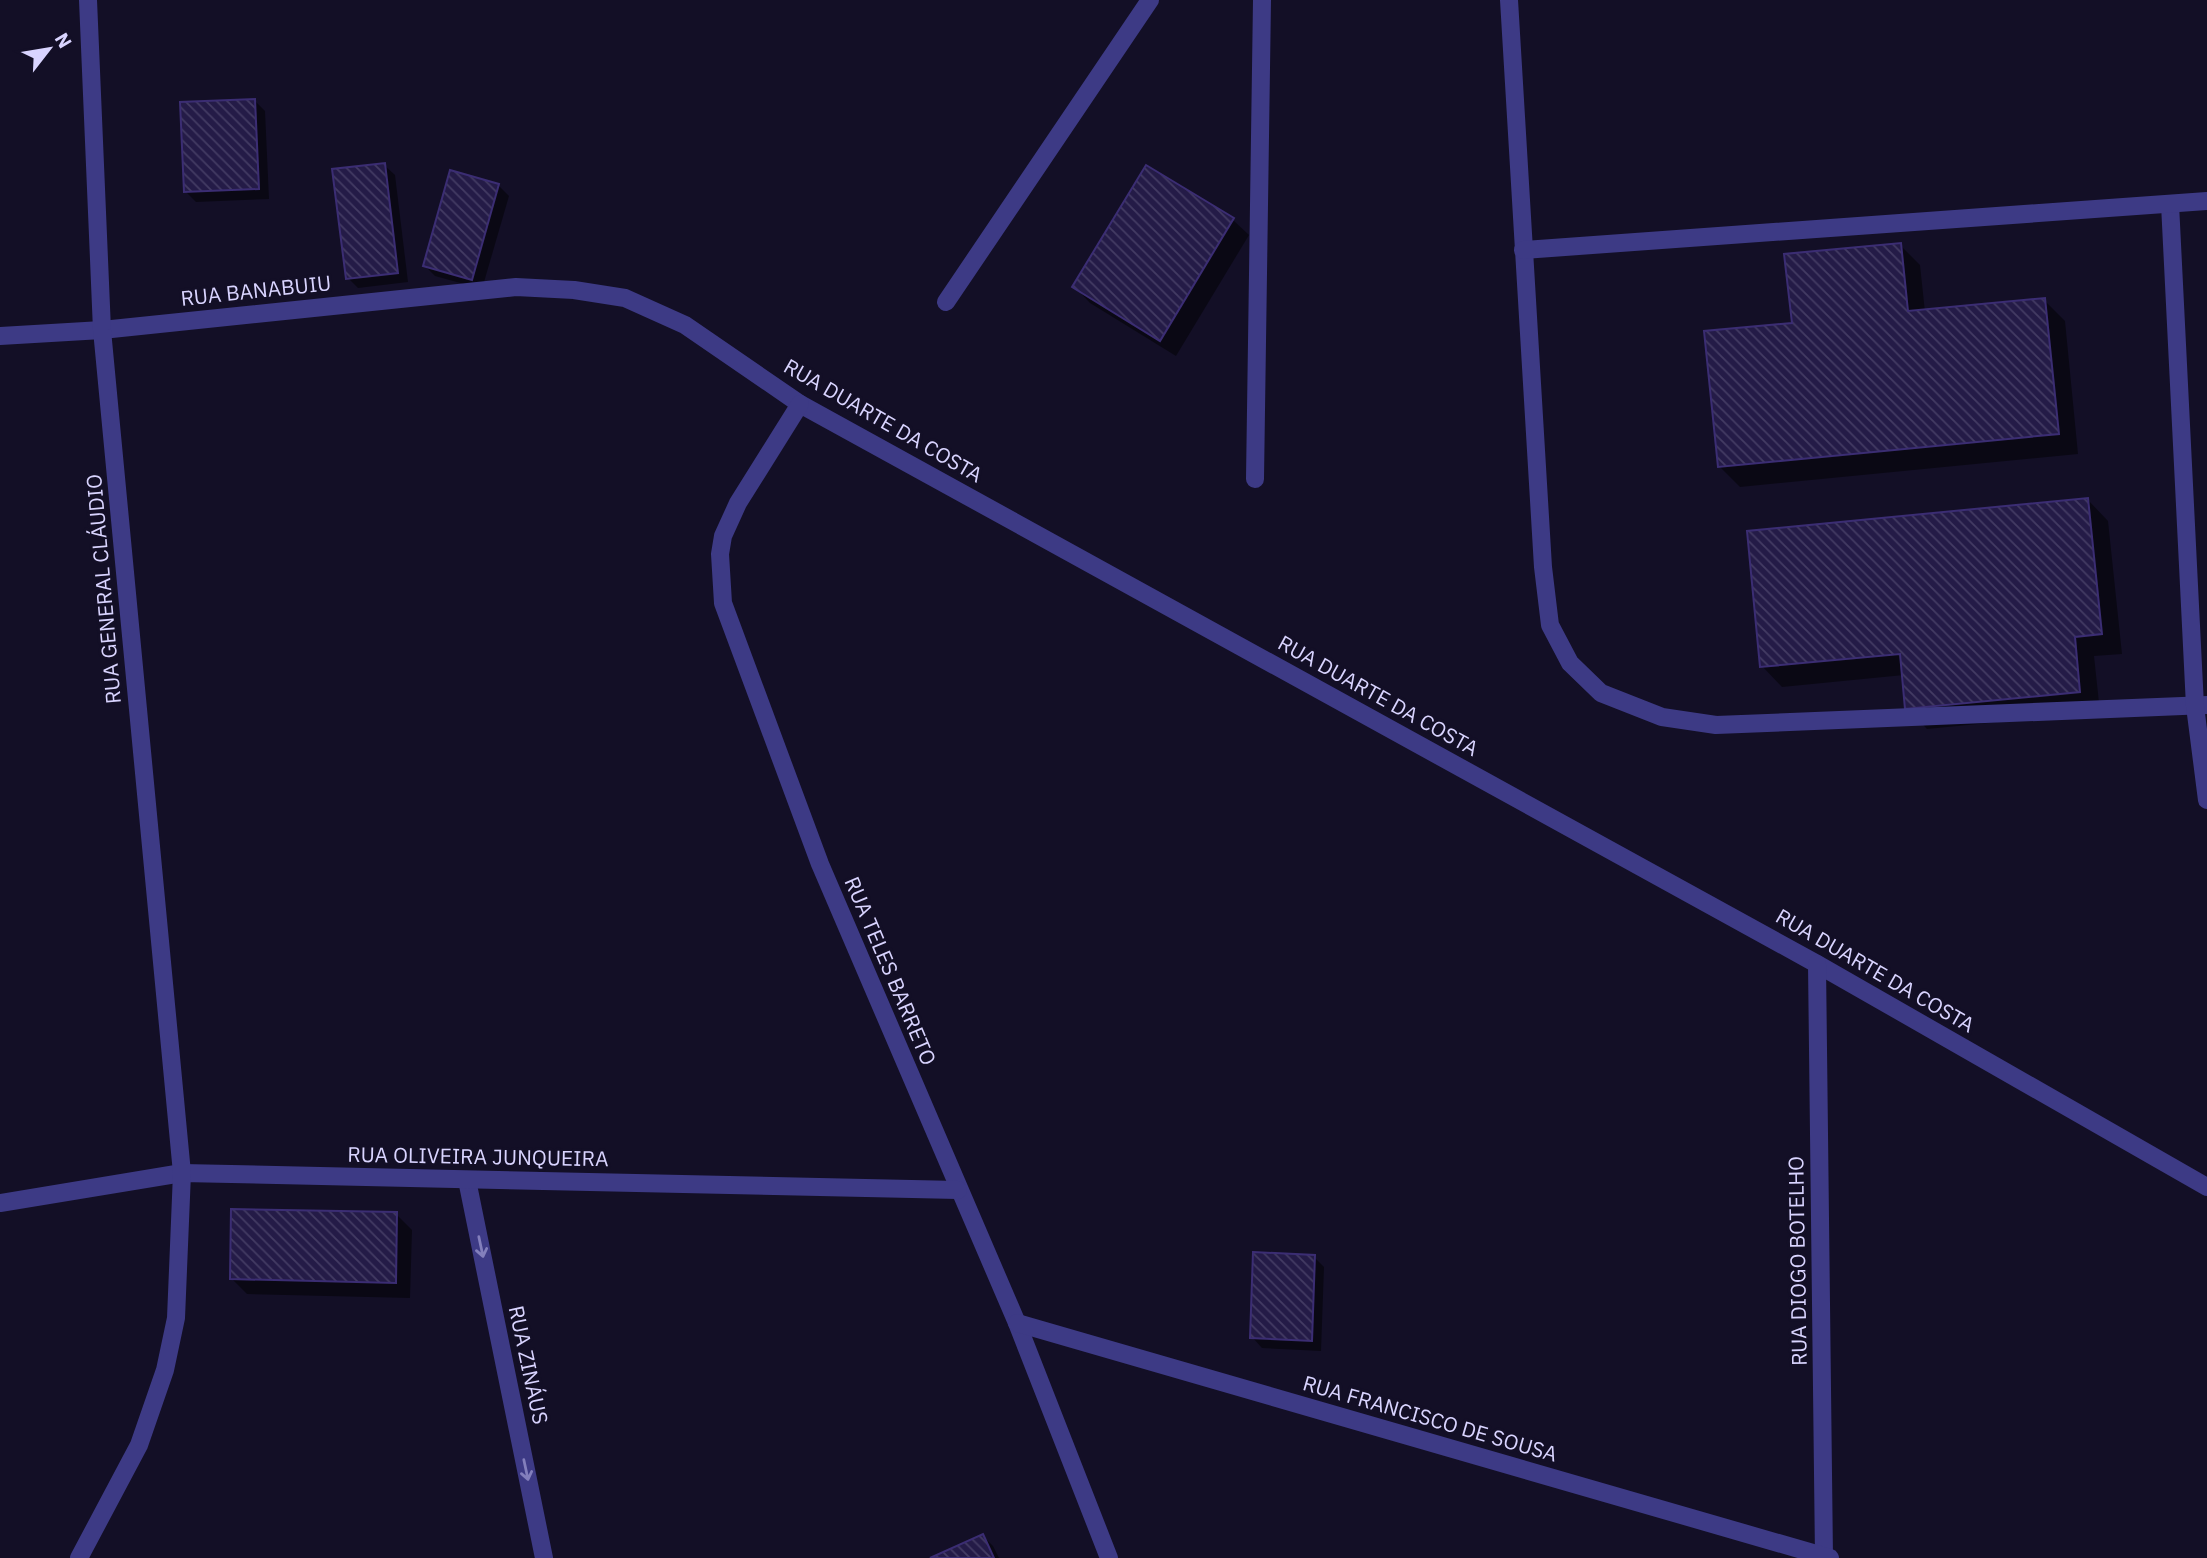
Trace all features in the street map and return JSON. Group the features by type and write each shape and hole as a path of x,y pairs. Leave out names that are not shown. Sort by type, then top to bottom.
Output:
{"street":[{"name":"RUA GENERAL CLÁUDIO","path":"79,1558 138,1445 165,1370 176,1318 182,1173 102,330 88,0"},
{"path":"946,302 1150,0"},
{"path":"1255,479 1262,0"},
{"path":"1508,0 1543,567 1550,625 1570,663 1601,693 1662,717 1716,725 2201,705"},
{"path":"1523,250 2207,201"},
{"path":"2170,204 2207,800"},
{"name":"RUA BANABUIU","path":"0,336 102,330 516,288"},
{"name":"RUA DUARTE DA COSTA","path":"516,288 574,290 625,298 685,325 800,404 1817,964 2207,1187"},
{"name":"RUA TELES BARRETO","path":"800,404 737,503 723,536 720,554 723,603 820,864 1017,1323 1110,1558"},
{"name":"RUA DIOGO BOTELHO","path":"1817,964 1826,1557"},
{"name":"RUA OLIVEIRA JUNQUEIRA","path":"0,1203 182,1173 958,1190"},
{"name":"RUA ZINÁUS","path":"467,1181 544,1558"},
{"name":"RUA FRANCISCO DE SOUSA","path":"1017,1323 1826,1557"}],"building":[{"path":"255,99 259,189 184,192 180,102"},
{"path":"385,163 398,273 346,279 332,169"},
{"path":"1146,165 1234,218 1160,341 1072,287"},
{"path":"450,170 499,184 472,280 423,266"},
{"path":"1901,243 1908,311 2045,298 2059,434 1718,467 1704,331 1792,323 1784,254"},
{"path":"2088,498 2102,634 2075,637 2080,692 1905,709 1900,654 1760,667 1747,531"},
{"path":"231,1209 397,1212 396,1283 230,1279"},
{"path":"1253,1252 1315,1255 1312,1341 1250,1338"},
{"path":"983,1534 994,1558 930,1558"}]}
